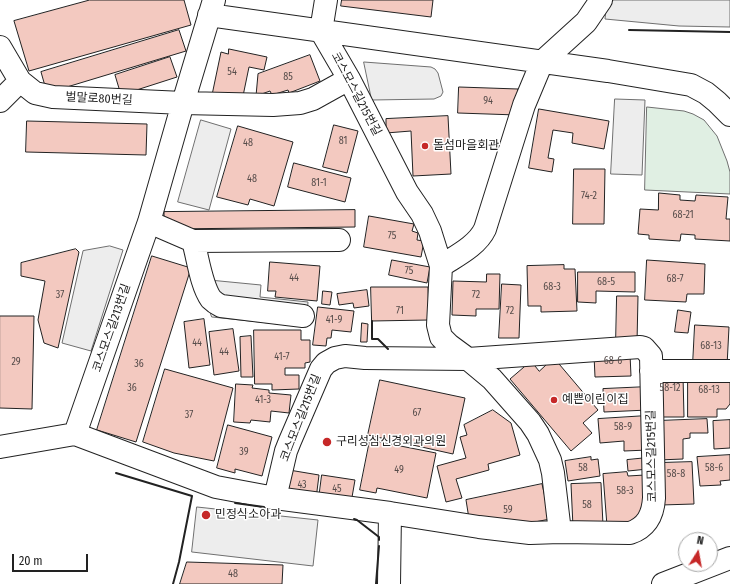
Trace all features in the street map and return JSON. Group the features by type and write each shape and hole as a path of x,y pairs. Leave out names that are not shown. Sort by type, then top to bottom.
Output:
{"main road":[{"path":"321,31 326,0"},
{"path":"441,266 482,236 524,105 542,62 586,22 600,0"},
{"name":"코스모스길215번길","path":"212,8 321,31 608,71 691,85 706,92 730,116"},
{"name":"코스모스길213번길","path":"75,434 149,222 212,8"},
{"name":"코스모스길215번길","path":"321,31 349,79 407,192 422,214 430,231 441,266 438,325 441,337 492,379 530,422 538,434 550,460 553,473 560,532"},
{"name":"벌말로80번길","path":"0,47 20,81 35,93 53,97 183,103"},
{"path":"183,103 273,105 300,103 322,95 349,79"},
{"path":"0,101 20,81"},
{"path":"149,222 193,241 339,240"},
{"path":"193,241 205,286 211,299 216,303 221,306 303,316"},
{"name":"코스모스길215번길","path":"75,434 216,487 275,498 530,533 630,533 639,530 649,517 653,508 651,356 644,348 640,346 468,358 365,358 346,356 335,358 326,363 321,369 286,451 275,498"},
{"path":"651,371 730,371"},
{"path":"0,447 75,434"},
{"path":"389,584 390,513"},
{"path":"663,584 730,558"}],"green space":[{"path":"647,107 684,111 704,120 717,136 727,161 730,172 730,194 645,190"}],"shaded area":[{"path":"614,0 730,0 730,27 679,26 605,19 606,9"},
{"path":"364,62 431,67 438,73 443,92 441,96 434,99 372,100"},
{"path":"615,99 645,100 642,175 611,174"},
{"path":"201,120 231,129 209,210 178,202"},
{"path":"110,246 123,250 91,351 62,343 83,251"},
{"path":"199,279 261,285 260,297 308,302 306,327 212,317"},
{"path":"197,507 318,520 313,566 192,552"}],"building":[{"path":"90,0 184,0 191,25 29,71 14,21"},
{"path":"342,0 433,0 431,17 341,6"},
{"path":"179,30 186,51 47,93 41,72"},
{"path":"229,49 267,57 264,70 249,67 243,96 212,95 221,52 228,54"},
{"path":"310,55 320,81 289,93 288,90 272,95 270,91 256,96 258,74"},
{"path":"170,57 177,77 121,95 115,75"},
{"path":"459,87 518,89 517,115 458,113"},
{"path":"539,109 609,121 604,149 572,143 573,133 553,130 548,158 554,159 552,172 529,168"},
{"path":"448,116 451,174 413,176 411,131 386,133 386,119"},
{"path":"27,121 147,124 146,155 26,152"},
{"path":"334,125 358,131 347,173 323,167"},
{"path":"238,126 293,142 274,206 250,199 248,205 217,197"},
{"path":"294,163 351,178 345,202 288,187"},
{"path":"574,169 605,169 604,224 573,224"},
{"path":"659,193 680,195 680,200 695,201 696,195 728,197 726,219 730,219 730,241 695,239 695,235 681,234 680,241 649,239 649,235 638,234 640,209 658,210"},
{"path":"355,210 355,227 164,229 164,212"},
{"path":"369,216 414,224 412,231 418,233 417,240 424,241 421,257 364,247"},
{"path":"76,249 79,252 58,348 44,343 38,320 45,281 21,276 21,263"},
{"path":"152,256 191,268 136,442 97,430"},
{"path":"392,260 430,267 427,283 389,275"},
{"path":"647,260 705,264 704,294 687,294 686,302 645,300"},
{"path":"270,262 320,266 317,301 275,297 276,291 268,291"},
{"path":"564,265 564,269 575,269 577,311 541,312 541,306 528,306 527,266"},
{"path":"578,272 635,272 635,292 596,291 596,303 578,302"},
{"path":"487,274 500,274 499,309 476,309 476,316 452,315 453,281 486,282"},
{"path":"502,284 521,285 519,338 499,338"},
{"path":"371,287 428,287 429,320 372,321"},
{"path":"367,290 369,306 354,308 353,303 339,305 337,294"},
{"path":"323,291 332,292 330,305 322,304"},
{"path":"617,296 638,296 637,343 616,342"},
{"path":"318,307 354,311 351,332 332,330 331,338 327,338 326,346 313,345"},
{"path":"678,310 691,312 688,333 675,332"},
{"path":"0,316 34,316 32,409 0,408"},
{"path":"204,319 210,365 189,368 184,322"},
{"path":"362,323 368,324 367,342 361,342"},
{"path":"695,325 729,327 727,366 693,364"},
{"path":"233,329 239,371 214,375 209,332"},
{"path":"254,330 301,330 301,340 310,340 310,362 305,363 305,368 285,368 285,375 299,375 299,389 272,390 272,384 255,384"},
{"path":"251,336 253,377 241,377 240,337"},
{"path":"630,354 631,376 595,377 594,355"},
{"path":"554,358 598,410 583,423 592,433 571,451 510,379 531,361 539,371"},
{"path":"165,369 233,388 214,461 174,453 143,442"},
{"path":"688,375 730,375 730,404 726,409 717,409 717,417 688,417"},
{"path":"657,376 683,376 684,417 657,417"},
{"path":"380,380 465,398 453,454 368,435"},
{"path":"236,384 253,385 252,388 269,390 269,393 291,395 289,413 271,411 270,422 251,420 250,423 234,422"},
{"path":"647,387 648,410 604,412 603,389"},
{"path":"493,410 511,423 520,455 488,464 489,470 456,479 462,498 446,502 437,466 466,458 460,437 467,435 464,425"},
{"path":"646,416 648,450 624,451 624,441 600,443 598,419"},
{"path":"707,419 708,433 690,433 690,438 683,439 683,459 658,460 657,421"},
{"path":"730,420 730,448 714,449 713,421"},
{"path":"228,425 272,437 262,476 235,469 235,473 217,468"},
{"path":"370,440 436,453 427,498 377,488 376,493 360,490"},
{"path":"730,455 730,480 720,481 721,485 700,486 697,457"},
{"path":"591,457 591,460 598,459 600,476 568,481 565,461"},
{"path":"647,458 648,469 628,471 627,460"},
{"path":"692,462 694,504 661,505 659,463"},
{"path":"289,470 319,475 316,499 285,495"},
{"path":"627,472 628,476 645,475 647,506 637,523 607,526 603,474"},
{"path":"322,475 355,480 351,503 319,498"},
{"path":"601,483 603,525 573,527 571,484"},
{"path":"542,484 550,519 504,528 470,525 466,500"},
{"path":"187,562 283,565 282,584 180,584"}],"wall":[{"path":"629,30 730,32"},
{"path":"372,321 372,339 378,339 388,349"},
{"path":"116,473 192,496 179,562 173,584"},
{"path":"235,503 264,507"},
{"path":"354,519 379,537 379,540"},
{"path":"376,584 379,546"}],"place":[{"name":"돌섬마을회관","path":"425,146"},
{"name":"예쁜이린이집","path":"554,400"},
{"name":"구리성심신경외과의원","path":"327,442"},
{"name":"민정식소아과","path":"206,515"}]}
